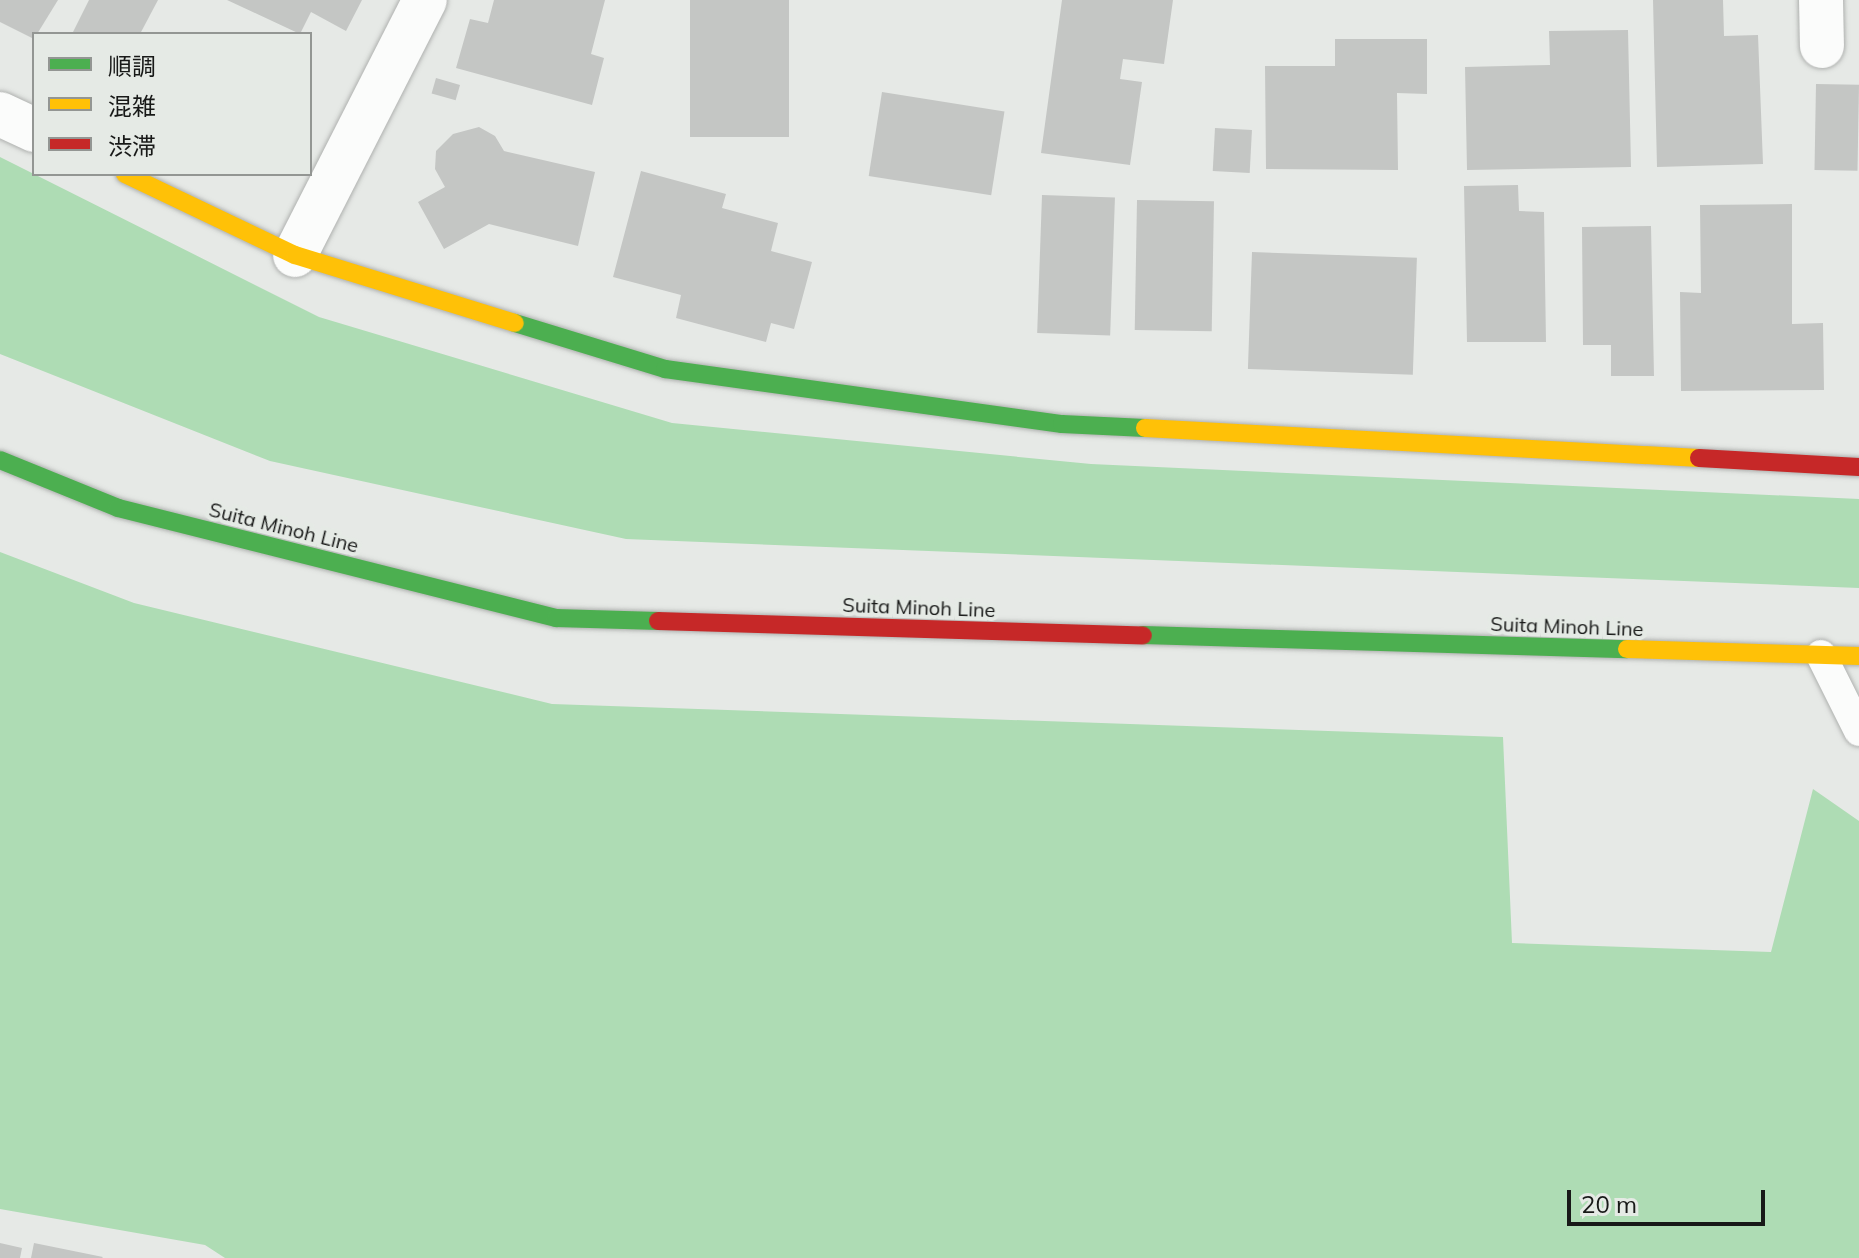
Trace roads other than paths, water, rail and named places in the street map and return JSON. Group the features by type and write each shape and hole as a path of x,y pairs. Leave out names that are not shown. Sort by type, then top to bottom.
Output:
{"main road":[{"path":"129,176 295,255 665,369 1046,422 1859,467"},
{"name":"Suita Minoh Line","path":"0,460 118,508 556,618 1859,656"}],"street":[{"path":"295,255 425,0"},
{"path":"1821,0 1822,46"},
{"path":"0,114 32,129"}],"lane":[{"path":"1821,655 1859,731"}]}
